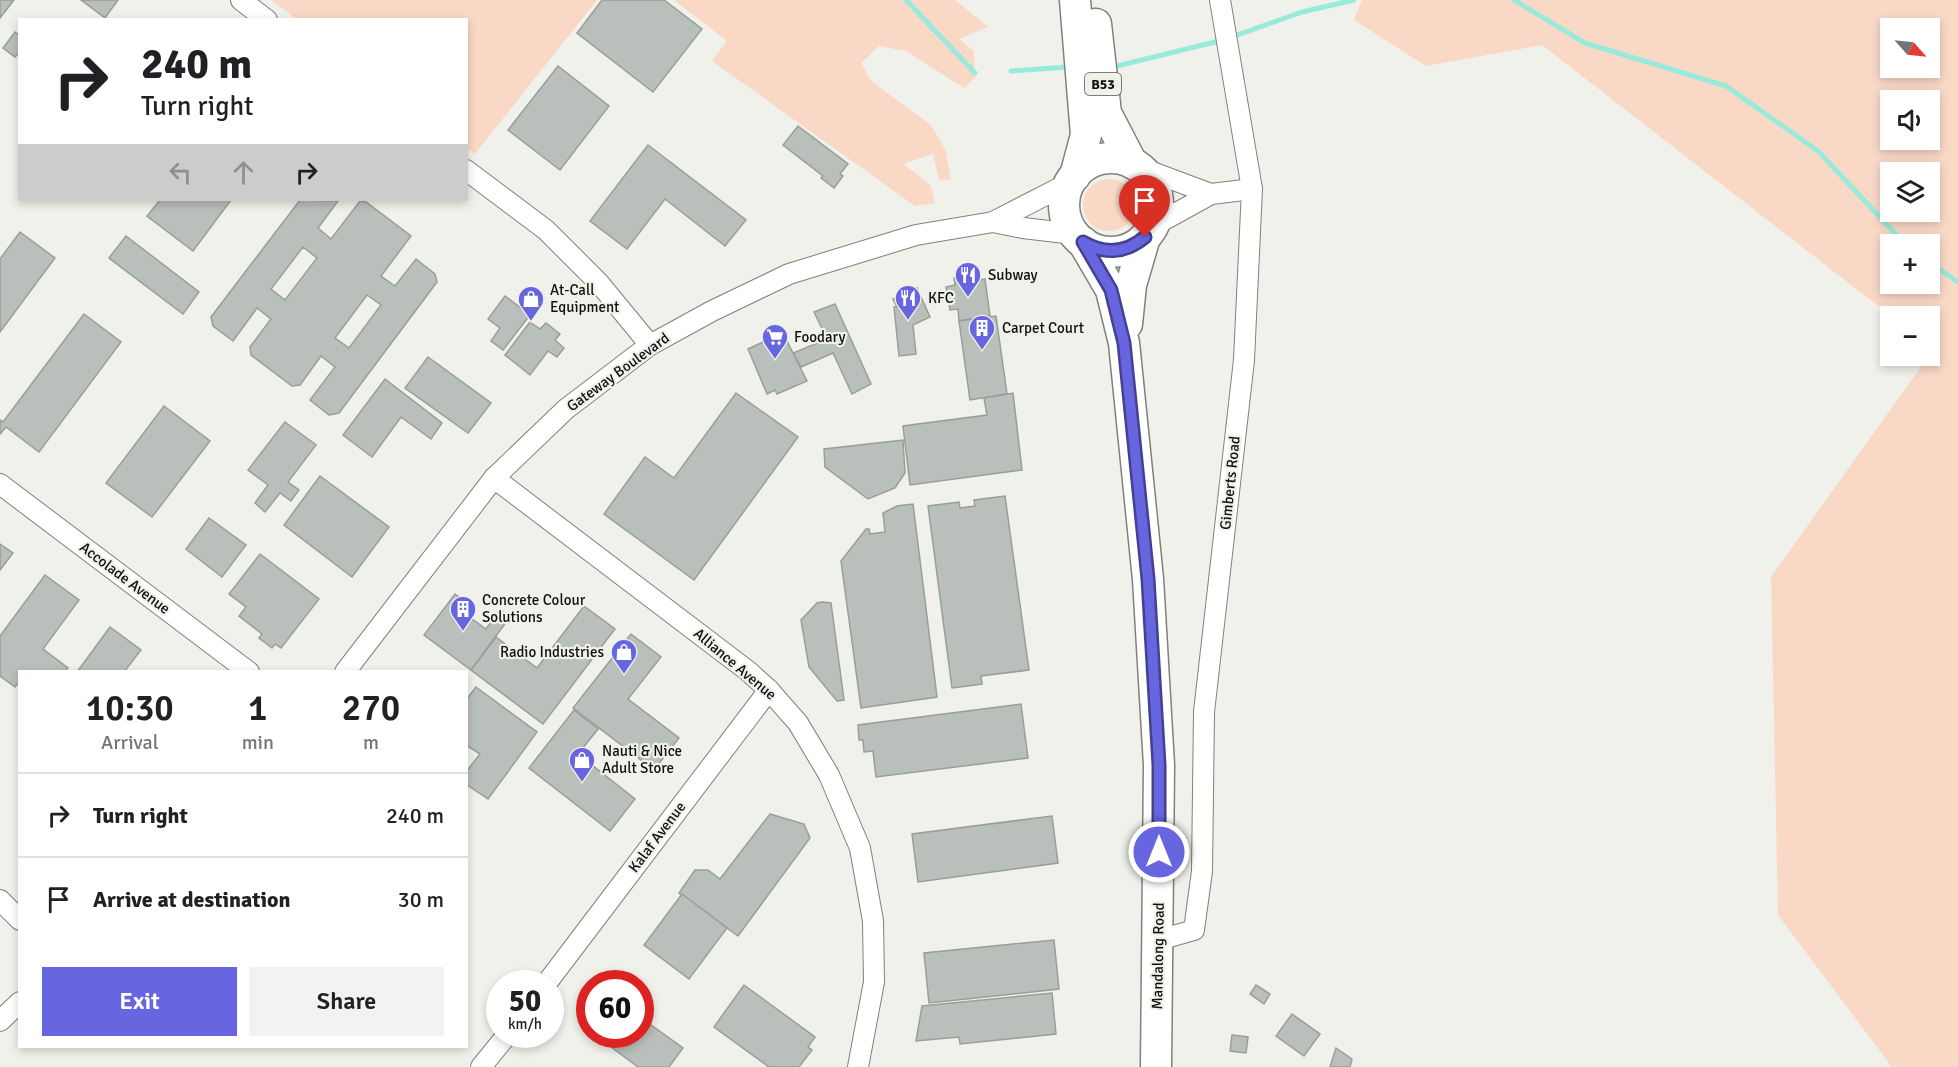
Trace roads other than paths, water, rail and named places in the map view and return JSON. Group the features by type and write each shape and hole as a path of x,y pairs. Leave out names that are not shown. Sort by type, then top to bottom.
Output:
{"main road":[{"name":"B53","path":"1075,0 1086,135 1073,179 1065,196 1065,210 1067,222 1078,238"},
{"name":"B53","path":"1094,0 1106,113 1136,165 1148,176 1155,187 1158,202 1157,216 1149,231"},
{"path":"1073,179 1088,164 1097,160 1118,159 1136,165"},
{"path":"1078,238 1093,248 1113,252 1136,245 1149,231"},
{"name":"Mandalong Road","path":"1124,343 1131,285 1149,231"},
{"name":"Mandalong Road","path":"1078,238 1111,290 1124,343 1148,579 1159,765 1156,1067"}],"street":[{"path":"241,0 264,18"},
{"name":"Gimberts Road","path":"1159,940 1194,930 1202,871 1204,712 1244,360 1252,189 1220,0"},
{"path":"1136,165 1211,194"},
{"path":"468,172 546,230 599,283 650,345"},
{"name":"Gateway Boulevard","path":"347,670 494,478 566,409 650,345 712,311 789,274 916,234 993,222 1073,179"},
{"path":"1149,231 1211,194 1252,189"},
{"name":"Gateway Boulevard","path":"993,222 1078,238"},
{"name":"Alliance Avenue","path":"494,478 697,631 769,690 798,723 829,775 860,848 873,921 874,982 858,1067"},
{"name":"Accolade Avenue","path":"0,484 246,670"},
{"name":"Kalaf Avenue","path":"557,970 769,690"},
{"path":"0,900 18,918"},
{"path":"0,1021 18,1004"},
{"path":"481,1067 496,1048"}],"waterway":[{"path":"906,0 975,73"},
{"path":"1232,37 1302,12 1354,0"},
{"path":"1514,0 1585,43 1726,86 1818,151 1896,234"},
{"path":"1117,66 1223,40"},
{"path":"1011,71 1067,67"},
{"path":"1940,270 1958,282"}],"place":[{"name":"Subway","path":"968,298"},
{"name":"KFC","path":"908,321"},
{"name":"At-Call Equipment","path":"531,322"},
{"name":"Carpet Court","path":"982,351"},
{"name":"Foodary","path":"775,360"},
{"name":"Concrete Colour Solutions","path":"463,632"},
{"name":"Radio Industries","path":"624,675"},
{"name":"Nauti & Nice Adult Store","path":"582,783"}]}
